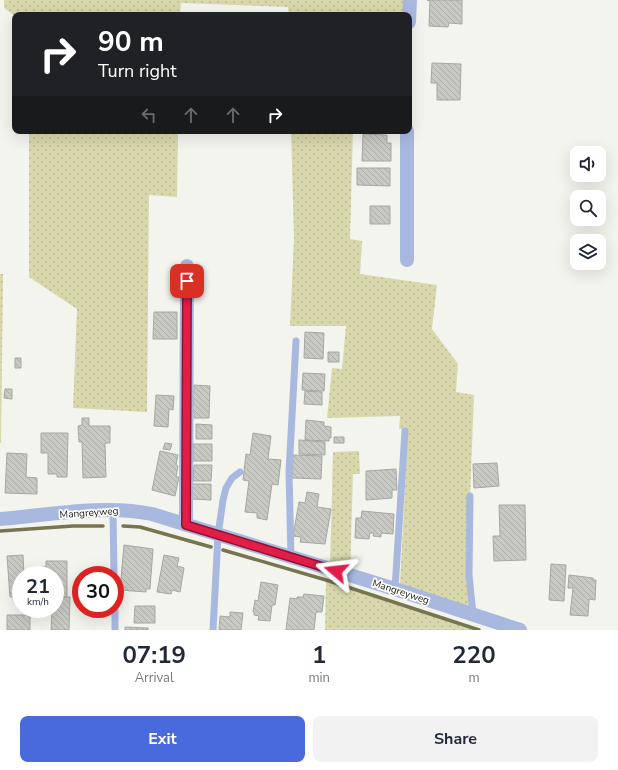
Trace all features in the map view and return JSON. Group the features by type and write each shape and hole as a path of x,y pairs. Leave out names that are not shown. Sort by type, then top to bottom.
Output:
{"street":[{"path":"409,12 410,0"},
{"path":"407,134 407,260"},
{"path":"186,525 187,266"},
{"name":"Mangreyweg","path":"0,518 113,510 133,510 395,589 520,630"}],"lane":[{"path":"291,557 289,472 296,341"},
{"path":"395,589 405,431"},
{"path":"213,630 218,535 226,488 232,478 240,472"},
{"path":"470,496 469,575 473,614"},
{"path":"113,510 114,566"},
{"path":"115,618 115,630"}],"green space":[{"path":"4,0 405,0 405,12 289,12 288,7 181,3 180,12 12,12 12,14 4,8"},
{"path":"29,134 178,134 177,197 149,195 147,412 73,408 77,309 29,277"},
{"path":"291,134 353,134 350,239 362,241 360,274 437,285 432,329 458,364 456,392 474,395 467,574 469,608 400,584 408,429 399,429 400,416 327,418 332,368 342,369 346,326 290,326 294,238"},
{"path":"0,274 3,274 1,443 0,443"},
{"path":"359,451 360,474 353,474 350,573 330,567 333,452"},
{"path":"326,580 479,630 325,630"}],"building":[{"path":"427,0 462,0 462,24 449,23 448,27 429,26 430,1"},
{"path":"432,63 461,64 460,100 437,100 437,83 431,83"},
{"path":"363,134 387,135 387,143 391,143 391,161 362,161"},
{"path":"357,168 390,168 390,186 357,185"},
{"path":"370,206 390,206 390,224 370,224"},
{"path":"154,312 177,312 177,339 153,339"},
{"path":"305,332 324,333 323,359 304,358"},
{"path":"328,352 339,352 339,362 328,362"},
{"path":"15,358 21,358 21,368 15,368"},
{"path":"303,373 325,374 324,391 302,390"},
{"path":"194,385 210,386 209,418 194,418 194,412 192,412 192,404 194,404 192,391 194,391"},
{"path":"5,389 12,389 12,399 4,398"},
{"path":"305,391 322,392 322,405 304,404"},
{"path":"156,395 174,396 173,410 169,409 168,427 154,426"},
{"path":"82,418 89,418 89,426 110,426 110,443 105,443 106,477 83,478 82,442 79,442 78,426 82,425"},
{"path":"306,420 324,422 324,426 331,427 331,438 329,438 329,441 305,440"},
{"path":"196,424 212,425 212,439 196,439"},
{"path":"41,433 68,433 67,477 57,477 57,474 48,474 48,453 41,453"},
{"path":"253,433 271,436 268,459 281,460 278,485 272,484 267,520 257,518 257,513 245,512 249,481 243,480 246,454 250,455"},
{"path":"334,437 344,437 344,443 334,443"},
{"path":"299,440 325,442 325,455 299,454"},
{"path":"165,443 172,444 170,450 163,449"},
{"path":"193,444 212,444 212,461 193,461"},
{"path":"160,451 178,455 176,477 179,477 175,496 152,490"},
{"path":"7,453 27,454 26,477 37,478 37,494 5,493"},
{"path":"293,455 322,456 321,479 292,478"},
{"path":"497,463 499,486 474,488 473,464"},
{"path":"194,465 212,465 211,481 193,481"},
{"path":"396,469 397,490 392,490 392,498 366,500 366,471"},
{"path":"192,484 211,484 211,500 192,499"},
{"path":"307,492 319,494 317,507 331,509 325,544 300,542 301,537 293,536 299,502 305,503"},
{"path":"499,505 525,505 526,560 494,561 493,536 500,536"},
{"path":"362,511 394,514 393,534 381,533 381,537 373,536 374,533 370,533 369,539 355,538 356,518 361,518"},
{"path":"124,545 153,549 150,589 146,589 146,592 124,590 124,566 122,566"},
{"path":"23,555 24,566 12,566 12,597 10,597 7,556"},
{"path":"164,555 179,558 177,566 184,568 180,592 172,590 171,594 157,592"},
{"path":"46,561 67,561 67,597 64,597 64,566 46,566"},
{"path":"551,564 566,565 564,601 549,600"},
{"path":"569,575 593,578 593,580 596,580 595,600 589,599 588,616 570,615 573,588 568,588"},
{"path":"261,582 278,585 275,605 272,605 270,621 258,620 259,616 254,615 253,612 255,600 258,601"},
{"path":"304,594 324,596 322,612 316,612 314,630 286,630 290,598 297,599 297,597 303,597"},
{"path":"64,597 70,597 69,630 51,630 52,618 64,618"},
{"path":"135,606 155,606 155,623 134,623"},
{"path":"230,612 243,613 241,630 219,630 220,616 230,617"},
{"path":"7,615 12,615 12,618 30,618 30,630 7,630"},
{"path":"125,627 148,628 148,630 125,630"}],"waterway":[{"path":"0,531 73,526 103,526"},
{"path":"123,526 140,527 211,547"},
{"path":"223,550 326,580 479,630"}],"route":[{"path":"187,281 186,525 336,571"}]}
